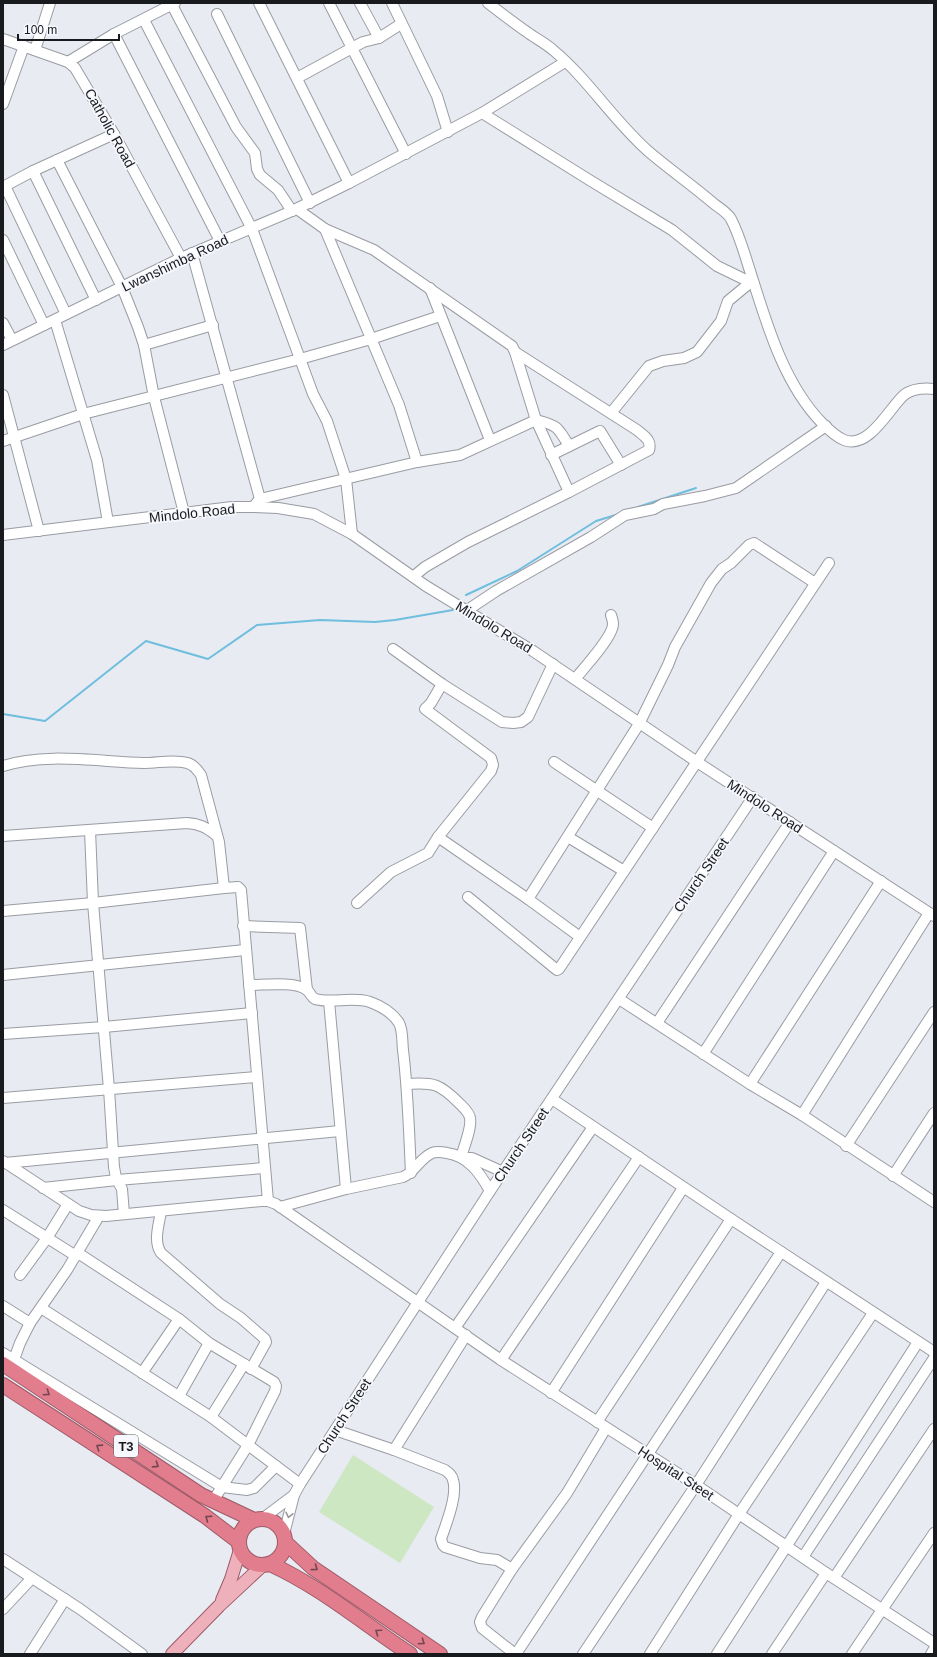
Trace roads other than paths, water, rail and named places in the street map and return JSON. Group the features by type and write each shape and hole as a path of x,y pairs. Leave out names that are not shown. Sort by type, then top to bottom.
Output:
{"highway":[{"name":"T3","path":"9,1365 213,1502 258,1519"},
{"name":"T3","path":"3,1385 205,1516 239,1546"},
{"path":"410,1654 286,1571 249,1561 244,1556 239,1546 243,1529 248,1524 258,1519 276,1523 281,1528 285,1538 314,1568 440,1654"},
{"path":"266,1565 281,1556 285,1538"}],"main road":[{"path":"219,1606 231,1580 239,1546"},
{"path":"172,1654 219,1606 266,1565"}],"street":[{"path":"35,50 50,3"},
{"path":"329,3 406,154"},
{"path":"360,3 379,38"},
{"path":"392,3 437,96 448,132"},
{"path":"488,3 526,32 552,49 566,62 646,149 729,217 738,237 752,283 780,356 800,396 810,411 826,426 846,441 852,442 859,440 880,425 904,395 913,390 922,388 934,389"},
{"path":"68,62 114,34 174,4 236,127 255,153 257,169 260,175 273,184 295,210 325,229 374,250 508,342 515,352 536,420 551,455 570,492"},
{"path":"264,5 349,184"},
{"path":"217,14 310,203"},
{"path":"144,20 252,229 313,394 326,421 346,479 352,534"},
{"path":"298,78 363,42 379,38 402,24"},
{"path":"114,34 220,241"},
{"name":"Catholic Road","path":"3,39 68,62 80,74 181,258"},
{"path":"3,104 24,46"},
{"name":"Lwanshimba Road","path":"6,342 55,320 181,258 252,229 349,184 482,113 566,62"},
{"path":"482,113 590,181 672,230 717,266 752,283"},
{"path":"66,314 4,187 33,171 114,134"},
{"path":"57,160 122,287 144,345 154,396 184,513"},
{"path":"33,171 96,300"},
{"path":"325,229 399,405 417,462"},
{"path":"3,240 44,325"},
{"path":"192,253 228,383 257,503 417,462 460,456 490,440 536,420 546,422 559,429 569,446"},
{"path":"611,413 649,366 663,361 684,358 697,352 721,321 728,301 752,283"},
{"path":"430,288 490,440"},
{"path":"3,440 15,438 83,414 300,359 371,339 440,316"},
{"path":"55,320 101,476 108,522"},
{"path":"3,323 6,342"},
{"path":"144,345 213,326"},
{"path":"414,576 425,567 468,542 570,492 649,450 651,445 649,441 637,430 515,352"},
{"path":"3,395 39,531"},
{"path":"466,611 496,591 591,537 625,515 654,509 663,504 736,488 826,426"},
{"path":"551,455 600,431 621,465"},
{"name":"Mindolo Road","path":"3,535 257,503 314,514 352,534 466,611 514,638 696,762 753,797 834,852 932,914"},
{"path":"528,899 639,724 678,642 711,582 722,569 731,563 749,545 754,543 815,583"},
{"path":"468,897 557,970 829,563"},
{"path":"575,679 603,645 612,629 613,624 611,615"},
{"path":"393,649 442,684 502,722 521,722 528,717 552,664"},
{"path":"357,902 390,872 428,853 438,837 491,771 493,765 491,758 425,709 432,703 442,684"},
{"path":"3,766 25,760 69,759 189,763 197,768 201,775 218,842 224,888"},
{"path":"554,762 653,828"},
{"name":"Church Street","path":"294,1495 490,1191 753,797"},
{"path":"657,1023 790,822"},
{"path":"3,836 187,823 206,827 216,835"},
{"path":"90,830 93,903 109,1089 114,1167 117,1180 122,1189 124,1214"},
{"path":"568,836 624,871"},
{"path":"438,837 580,937"},
{"path":"703,1054 834,852"},
{"path":"750,1084 882,881"},
{"path":"3,911 93,903 224,888 240,888 268,1201 99,1216 80,1211 4,1162"},
{"path":"802,1115 932,914"},
{"path":"243,926 300,928 307,990"},
{"path":"3,975 245,950"},
{"path":"249,985 284,984 299,986 307,990 315,999 329,1001 368,1001 383,1008 400,1024 407,1084 411,1173"},
{"path":"619,999 750,1084 802,1115 846,1146 934,1202"},
{"path":"329,1001 346,1189"},
{"path":"3,1034 104,1027 252,1012"},
{"path":"846,1146 934,1012"},
{"path":"3,1098 257,1077"},
{"path":"407,1084 420,1083 437,1085 446,1091 468,1113 470,1122 462,1158"},
{"path":"552,1099 683,1188 934,1352"},
{"path":"893,1176 934,1113"},
{"path":"455,1328 593,1127"},
{"path":"4,1162 340,1131"},
{"path":"280,1207 346,1189 403,1177 411,1173 432,1153 437,1152 462,1158 472,1158 503,1172"},
{"path":"501,1360 639,1157"},
{"path":"462,1158 480,1173 490,1191"},
{"path":"43,1188 117,1180 264,1168"},
{"path":"551,1393 683,1188"},
{"name":"Hospital Steet","path":"268,1201 280,1207 417,1303 551,1393 696,1485 830,1576 932,1638"},
{"path":"20,1275 47,1238 68,1204"},
{"path":"3,1210 47,1238 77,1254 179,1320 208,1343 270,1379 276,1386 275,1391 248,1445 213,1502"},
{"path":"162,1211 156,1240 157,1248 161,1254 220,1304 241,1318 265,1339 266,1342 264,1347 247,1367 211,1417"},
{"path":"9,1365 30,1323 77,1254 99,1216"},
{"path":"731,1219 601,1425 567,1493 512,1569 480,1622 482,1628 515,1654 781,1252"},
{"path":"583,1654 696,1485 826,1282"},
{"path":"3,1306 30,1323"},
{"path":"41,1308 211,1417 300,1484"},
{"path":"650,1654 739,1514 873,1313"},
{"path":"142,1373 179,1320"},
{"path":"394,1450 466,1335"},
{"path":"717,1654 918,1342"},
{"path":"179,1396 208,1343"},
{"path":"3,1353 9,1365 222,1487 247,1490 254,1488 276,1466"},
{"path":"803,1557 934,1358"},
{"path":"772,1654 830,1576 934,1429"},
{"path":"335,1430 394,1450 445,1470 453,1479 454,1496 441,1539 443,1545 445,1547 480,1558 497,1560 512,1569"},
{"path":"258,1519 294,1495"},
{"path":"285,1538 294,1495"},
{"path":"852,1654 934,1533"},
{"path":"3,1559 65,1599 142,1654"},
{"path":"3,1609 32,1578"},
{"path":"30,1654 65,1599"},
{"path":"931,1654 934,1649"}],"waterway":[{"path":"638,507 696,488"},
{"path":"466,595 517,571 596,521 619,514"},
{"path":"3,714 45,721 146,641 208,659 257,625 320,620 375,622 453,610"}]}
